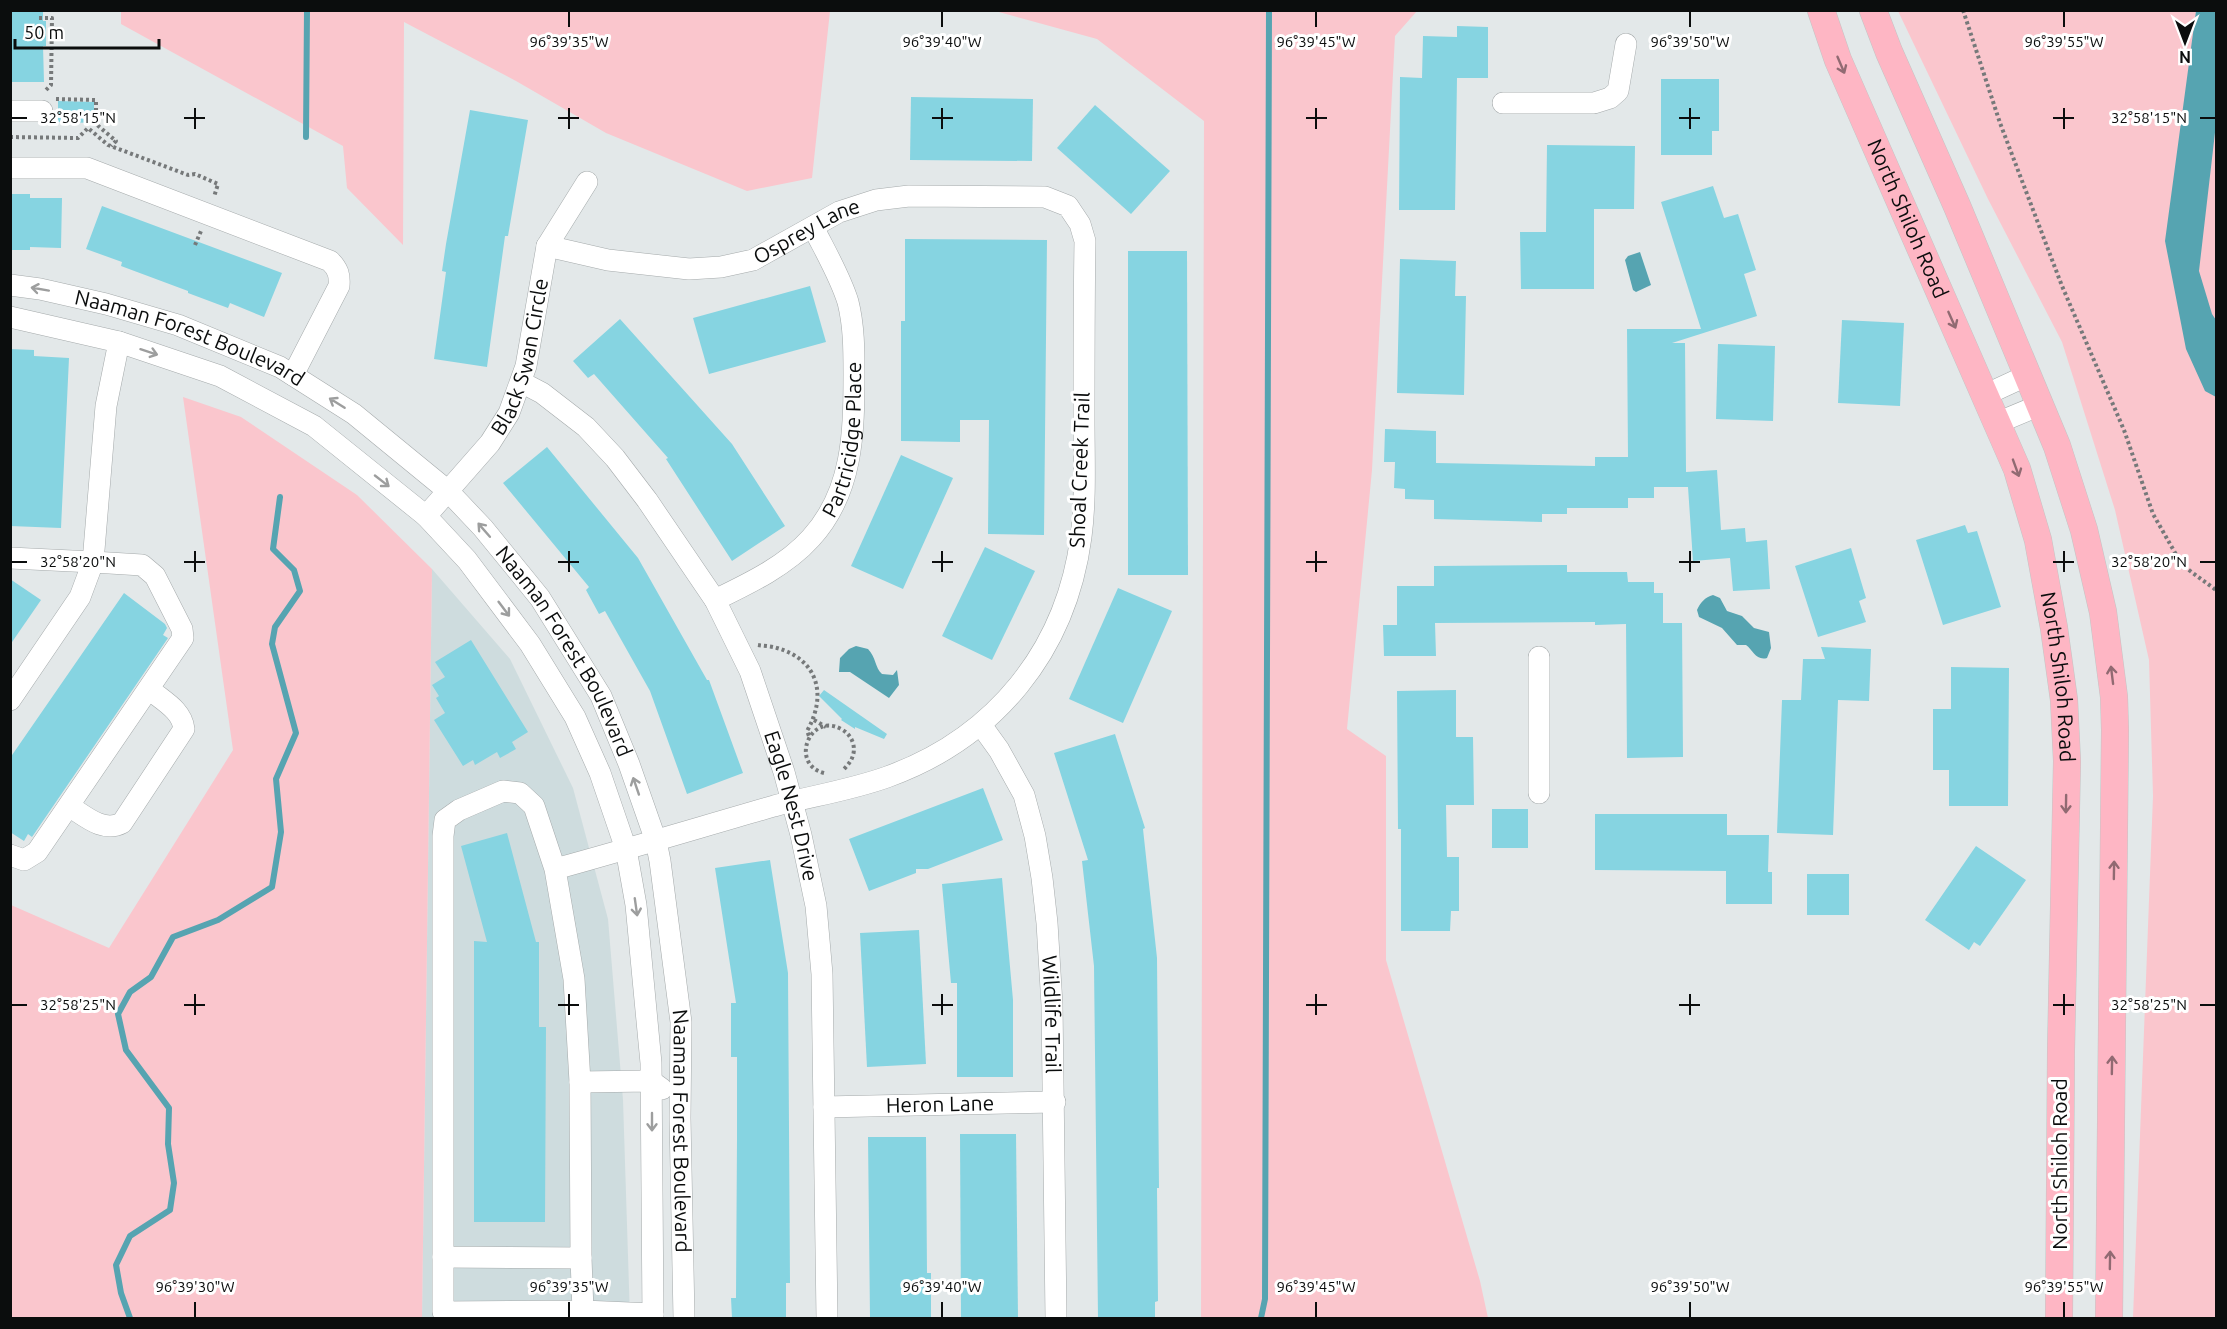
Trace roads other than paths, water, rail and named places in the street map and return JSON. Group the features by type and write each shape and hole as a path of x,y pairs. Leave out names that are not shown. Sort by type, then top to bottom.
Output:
{"main road":[{"name":"North Shiloh Road","path":"1821,10 1838,60 2017,469 2038,540 2064,700 2067,761 2061,1051 2059,1318"},
{"path":"1873,10 2057,446 2084,530 2103,612 2114,697 2109,1318"}],"street":[{"path":"1503,103 1594,103 1610,98 1618,91 1626,44"},
{"path":"10,111 42,99"},
{"path":"10,168 87,168 330,261 337,268 340,276 339,286 293,375"},
{"name":"Black Swan Circle","path":"426,516 490,443 508,413 521,382 531,341 547,246 587,182"},
{"name":"Osprey Lane","path":"547,246 608,260 689,269 721,267 753,260 839,212 876,200 909,196 1045,197 1068,207"},
{"name":"Shoal Creek Trail","path":"555,869 886,777 947,750 981,725 1002,704 1045,649 1070,591 1081,537 1084,463 1085,241 1080,224 1068,207"},
{"name":"Partricidge Place","path":"715,600 788,559 810,538 835,502 846,474 852,445 854,410 853,328 847,301 836,272 813,227"},
{"name":"Naaman Forest Boulevard","path":"10,285 40,288 178,325 280,367 354,414 448,491 483,528 540,598 601,696 629,764 656,841 681,1022 684,1318"},
{"name":"Naaman Forest Boulevard","path":"10,317 119,342 220,376 314,426 426,516 467,560 530,644 569,708 600,773 626,849 636,905 651,1081 653,1316"},
{"path":"10,700 80,597 93,562 106,406 119,342"},
{"path":"1985,394 2028,375"},
{"name":"Eagle Nest Drive","path":"521,382 542,393 586,427 615,458 647,500 715,600 750,671 792,802 816,906 822,974 828,1318"},
{"path":"1997,423 2040,405"},
{"path":"10,558 142,565 155,576 182,629 183,638 37,852 24,860 10,855"},
{"path":"1539,657 1539,793"},
{"path":"69,806 104,827 114,827 122,823 184,729 179,713 149,690"},
{"name":"Wildlife Trail","path":"981,725 999,750 1024,795 1035,836 1047,923 1054,1102 1056,1318"},
{"path":"583,1315 580,1082 574,979 555,869 534,806 520,793 503,791 459,810 445,820 443,836 443,1312 583,1315 653,1316"},
{"path":"580,1082 651,1081 660,1086 668,1104 682,1156"},
{"name":"Heron Lane","path":"824,1107 1054,1102"},
{"path":"443,1257 581,1258"}],"water":[{"path":"2196,11 2216,11 2216,124 2199,271 2212,314 2216,320 2216,397 2205,391 2186,349 2165,241"},
{"path":"1640,252 1651,285 1636,292 1633,290 1625,260 1628,256"},
{"path":"1713,595 1720,598 1727,611 1742,616 1754,628 1769,632 1771,648 1767,658 1757,657 1746,645 1737,645 1722,628 1699,617 1697,610 1700,605"},
{"path":"856,646 868,649 882,674 893,675 897,670 899,685 889,698 850,672 839,672 840,658"}],"waterway":[{"path":"306,137 307,10"},
{"path":"1261,1318 1265,1299 1269,10"},
{"path":"130,1318 121,1293 116,1265 130,1236 170,1210 174,1183 168,1144 169,1108 126,1050 118,1014 130,992 151,977 173,937 218,920 272,887 281,832 276,779 296,733 272,644 275,627 300,591 294,570 273,549 280,497"}]}
